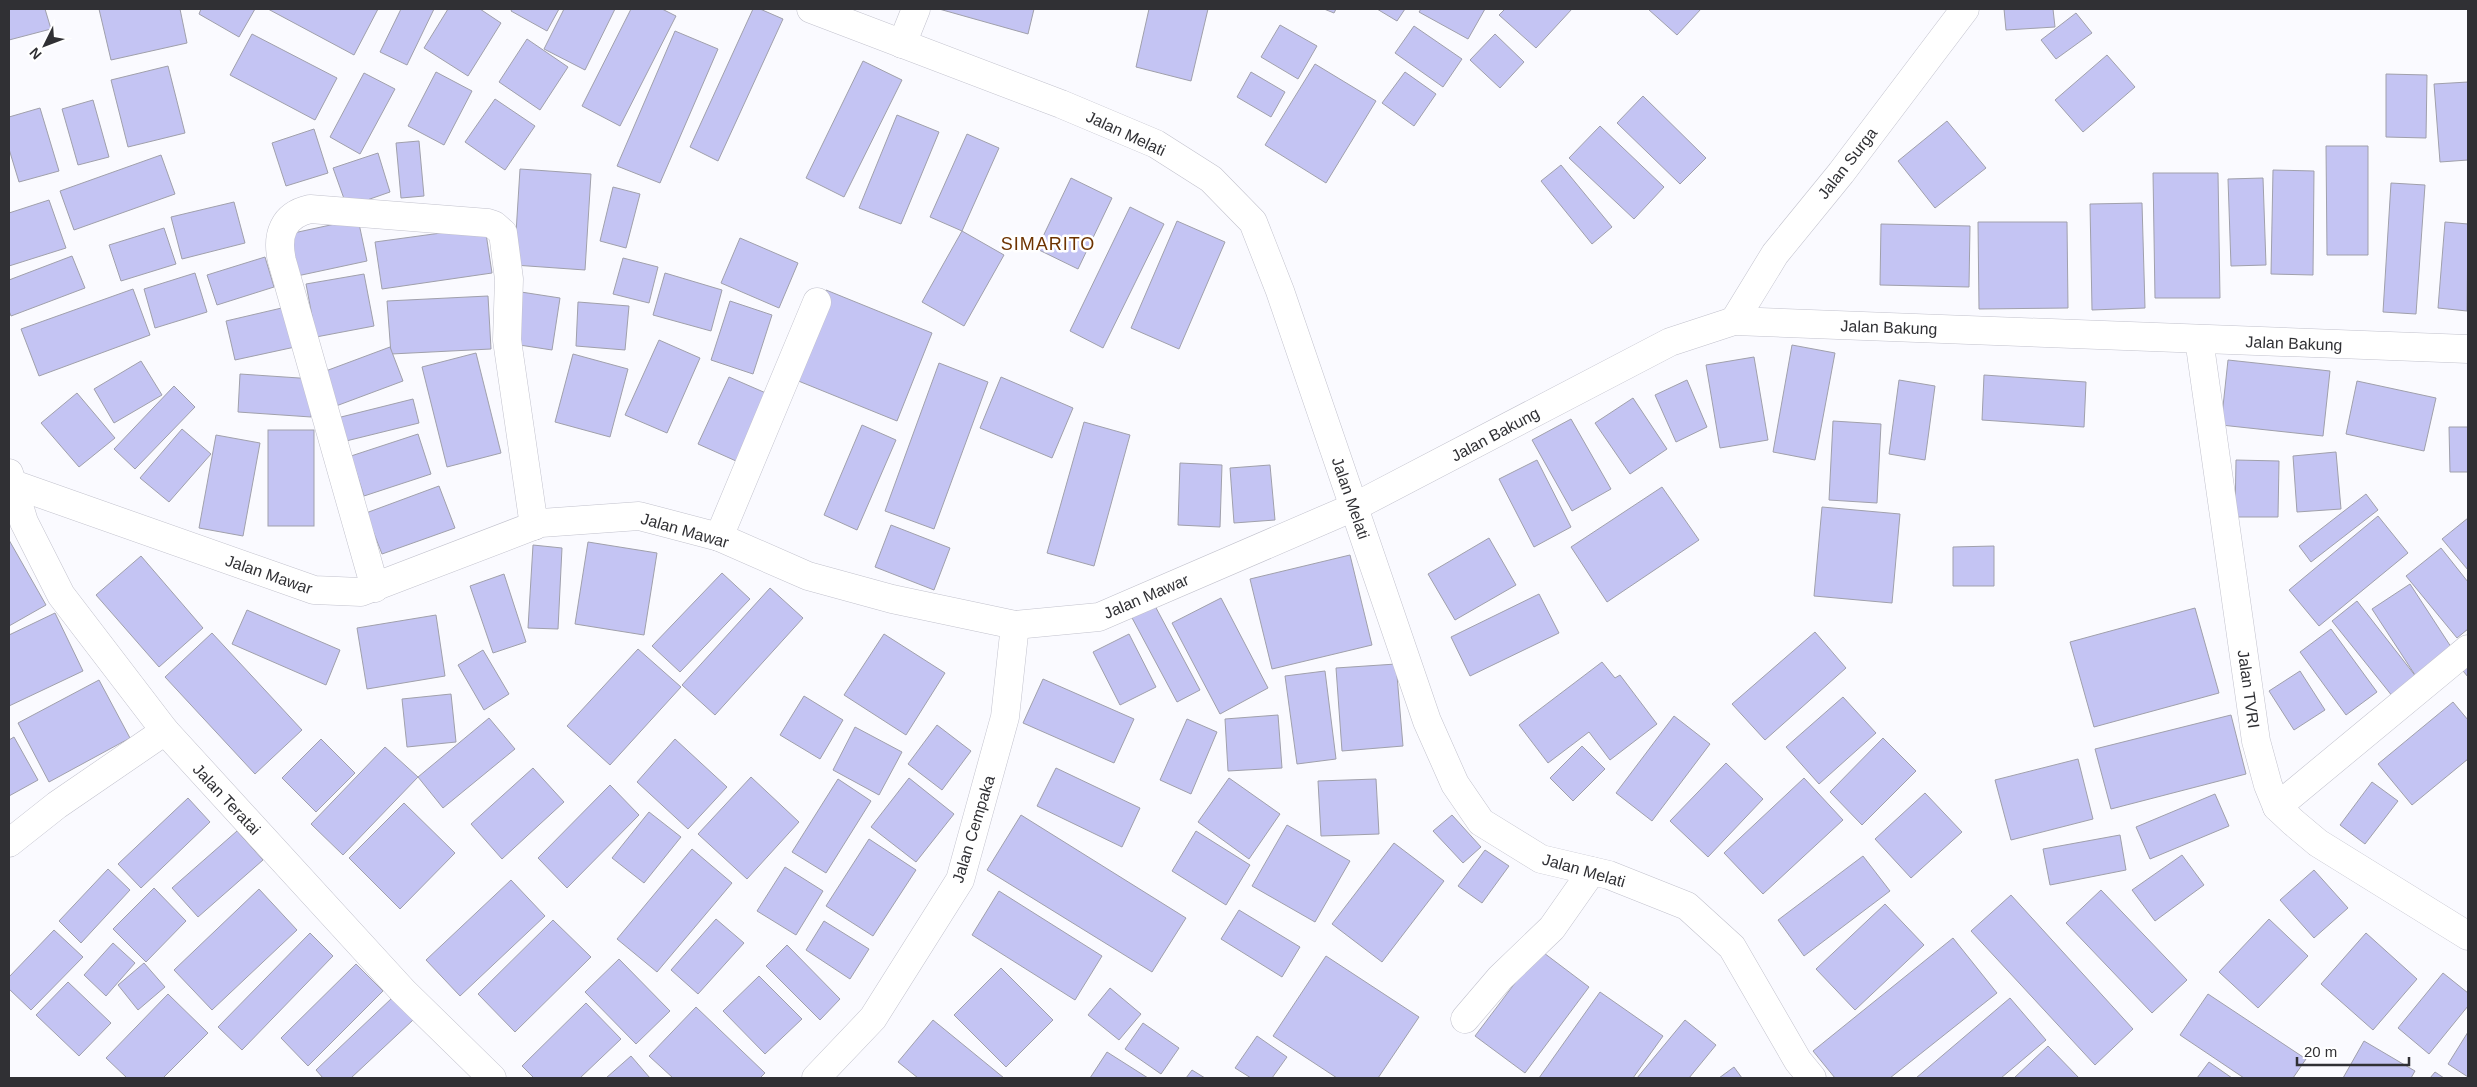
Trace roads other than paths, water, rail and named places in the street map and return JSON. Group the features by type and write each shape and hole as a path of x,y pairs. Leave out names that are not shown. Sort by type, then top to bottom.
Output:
{"street":[{"name":"Jalan Melati","path":"811,9 1060,104 1156,144 1211,179 1253,222 1280,291 1427,721 1455,784 1481,822 1541,859 1609,875 1687,906 1732,947 1798,1062 1812,1078"},
{"path":"902,44 916,9"},
{"name":"Jalan Surga","path":"1734,321 1775,254 1841,173 1965,9"},
{"path":"375,588 282,261 280,250 283,228 290,218 299,212 316,209 448,219 494,224 499,228 504,239 509,279 507,340 534,526"},
{"path":"719,537 817,302"},
{"name":"Jalan Bakung","path":"1354,507 1670,342 1734,321 2468,349"},
{"name":"Jalan TVRI","path":"2199,339 2256,741 2268,785 2277,807 2318,843 2468,936"},
{"name":"Jalan Mawar","path":"11,478 314,590 361,592 375,588 541,522 639,516 719,537 808,576 892,599 1015,625 1099,617 1354,507"},
{"name":"Jalan Teratai","path":"11,478 24,522 61,595 165,731 403,991 492,1078"},
{"name":"Jalan Cempaka","path":"816,1078 873,1018 960,880 1005,717 1015,625"},
{"path":"2277,807 2468,649"},
{"path":"9,843 57,805 165,731"},
{"path":"1465,1019 1500,978 1552,928 1592,871"}],"district":[{"name":"SIMARITO","path":"1048,244"}]}
